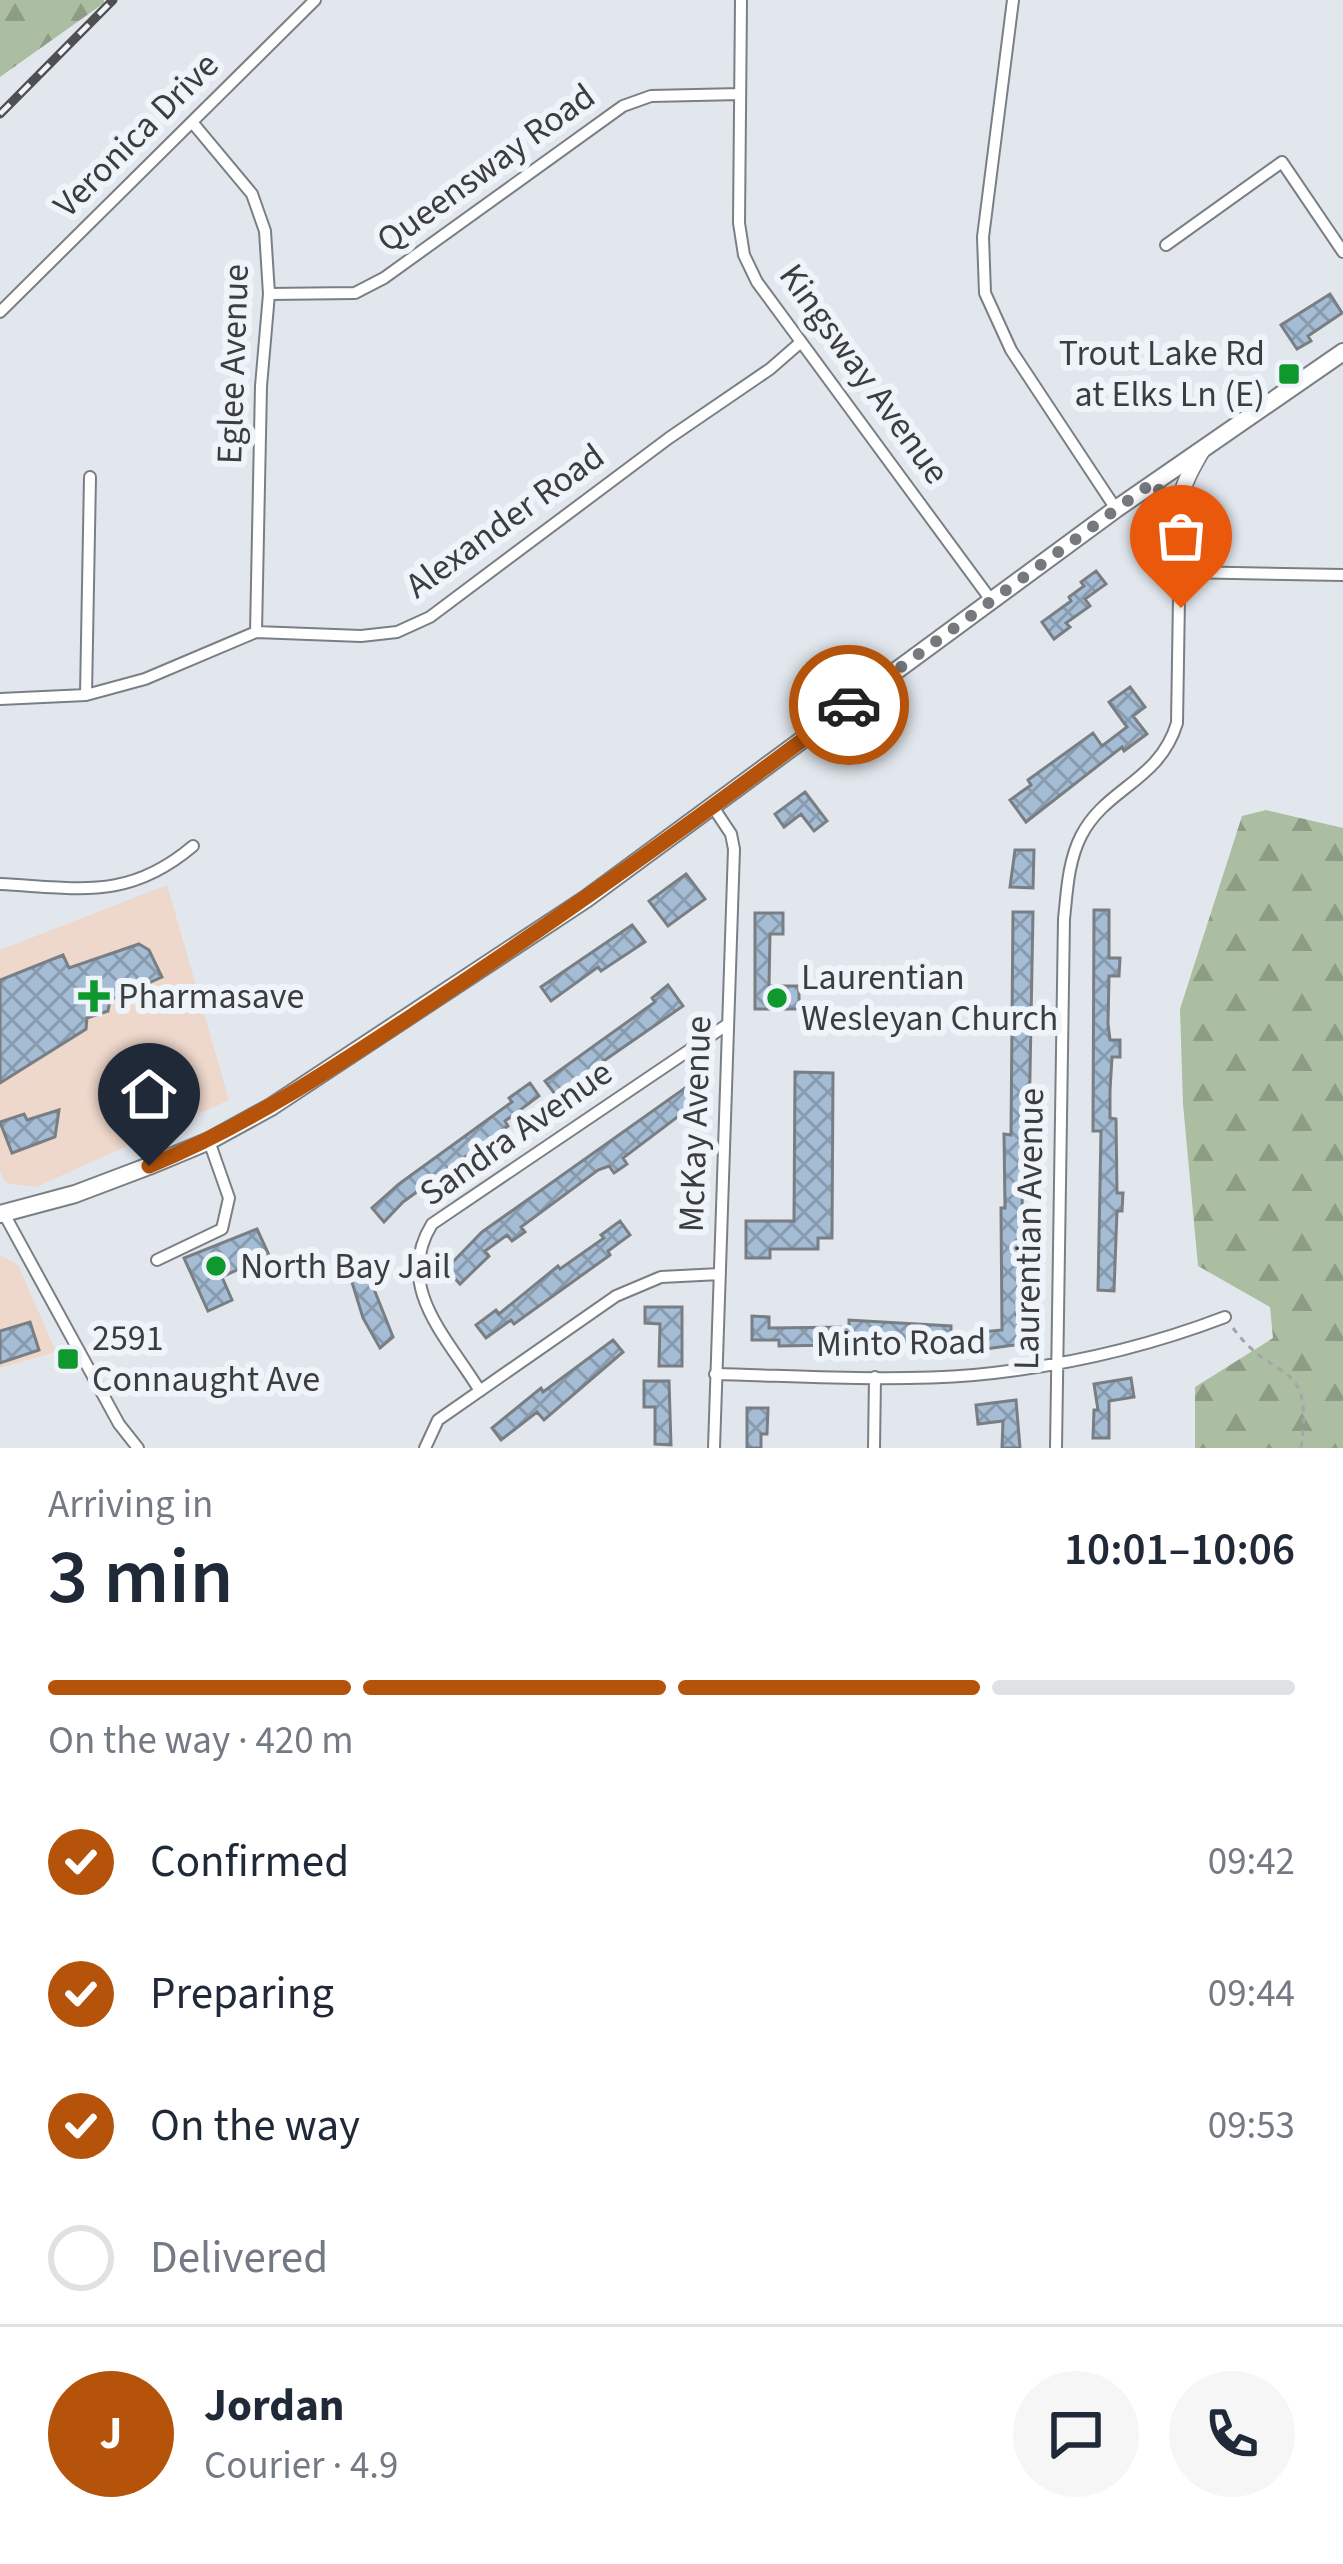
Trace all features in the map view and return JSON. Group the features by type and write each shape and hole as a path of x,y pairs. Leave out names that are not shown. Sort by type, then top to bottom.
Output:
{"main road":[{"path":"1,1211 75,1194 208,1141 271,1107 586,899 1116,509 1343,352"},
{"path":"1180,536 1178,499 1204,448"}],"street":[{"name":"Veronica Drive","path":"0,312 315,0"},
{"path":"740,94 742,0"},
{"path":"1012,0 983,237 985,293 1011,350 1116,509"},
{"name":"Queensway Road","path":"268,294 356,293 384,278 622,106 651,96 740,94"},
{"name":"Kingsway Avenue","path":"740,94 739,223 744,255 757,282 991,600"},
{"name":"Eglee Avenue","path":"192,122 252,194 265,231 268,294 261,386 256,632"},
{"path":"1166,245 1282,162 1343,252"},
{"name":"Alexander Road","path":"0,699 86,694 145,679 256,632 361,636 397,632 430,617 801,342"},
{"path":"86,694 90,477"},
{"name":"Laurentian Avenue","path":"1056,1448 1064,919 1071,862 1083,832 1101,810 1160,760 1177,723 1180,536 1155,481"},
{"path":"1182,572 1343,575"},
{"name":"McKay Avenue","path":"712,807 731,834 734,849 714,1448"},
{"path":"0,884 89,888 134,884 169,867 194,846"},
{"name":"Sandra Avenue","path":"481,1391 426,1308 419,1286 416,1264 432,1224 728,1024"},
{"path":"157,1259 222,1229 229,1198 208,1141"},
{"path":"1,1211 102,1395 138,1448"},
{"path":"425,1448 438,1420 616,1296 661,1277 720,1274"},
{"name":"Minto Road","path":"715,1374 972,1375 1058,1364 1159,1342 1225,1317"},
{"path":"874,1448 875,1377"}],"path":[{"path":"1225,1317 1253,1355 1280,1366 1302,1388 1301,1448"}],"shaded area":[{"path":"167,885 229,1100 36,1187 6,1183 0,1172 0,950"},
{"path":"0,1255 18,1265 56,1352 0,1368"}],"green space":[{"path":"0,0 104,0 104,3 0,77"},
{"path":"1266,810 1343,828 1343,1448 1195,1448 1195,1387 1273,1338 1270,1307 1198,1266 1183,1104 1180,1009 1242,816"}],"building":[{"path":"1330,294 1342,313 1297,349 1281,325"},
{"path":"1096,571 1106,584 1085,599 1090,606 1066,623 1070,627 1054,639 1042,622 1071,601 1069,597 1084,586 1081,582"},
{"path":"1130,687 1145,707 1133,716 1147,734 1124,751 1122,747 1026,822 1010,800 1031,785 1028,780 1093,733 1102,746 1127,727 1109,702"},
{"path":"805,792 827,821 814,831 801,814 784,827 775,814"},
{"path":"1015,850 1034,850 1033,888 1010,887"},
{"path":"686,874 705,899 668,926 649,901"},
{"path":"1094,910 1109,910 1109,958 1120,958 1119,976 1109,976 1108,1024 1110,1040 1120,1040 1120,1057 1112,1057 1110,1091 1110,1118 1116,1119 1117,1193 1123,1193 1122,1211 1117,1211 1114,1291 1098,1290 1101,1131 1093,1131"},
{"path":"1013,912 1033,912 1029,1128 1023,1128 1021,1314 1016,1313 1021,1344 985,1349 982,1332 1002,1330 1001,1208 1005,1208 1004,1134 1011,1135"},
{"path":"755,913 783,913 783,934 770,934 769,986 799,986 799,1009 755,1009"},
{"path":"632,925 645,942 601,971 598,967 551,1001 541,987"},
{"path":"139,944 149,950 162,977 110,1000 108,1011 87,1018 86,1029 0,1083 0,980 63,955 69,968"},
{"path":"668,985 683,1006 579,1078 558,1098 545,1081 655,1002 652,998"},
{"path":"795,1072 833,1073 832,1238 818,1238 818,1249 770,1249 770,1258 746,1258 746,1221 794,1221"},
{"path":"530,1083 539,1096 505,1121 508,1126 403,1202 384,1222 372,1208 512,1102 509,1098"},
{"path":"685,1088 696,1103 623,1158 627,1164 614,1173 609,1166 598,1170 521,1227 525,1232 512,1241 507,1235 485,1251 489,1256 460,1284 446,1269 482,1232"},
{"path":"59,1110 55,1137 12,1153 0,1122"},
{"path":"620,1221 630,1235 608,1251 610,1255 514,1324 511,1320 486,1338 476,1325 496,1310 499,1314 558,1266 560,1269 604,1238 601,1235"},
{"name":"North Bay Jail","path":"257,1229 269,1255 222,1277 232,1300 208,1311 184,1258"},
{"path":"368,1274 393,1337 380,1348 363,1318 351,1279"},
{"path":"645,1307 682,1307 682,1366 659,1366 660,1324 645,1323"},
{"path":"752,1316 769,1317 769,1328 849,1327 849,1320 951,1326 951,1343 834,1340 834,1345 779,1346 779,1340 752,1340"},
{"path":"30,1322 39,1350 0,1363 0,1331"},
{"path":"613,1340 623,1352 544,1420 537,1412 501,1440 492,1428"},
{"path":"1131,1378 1134,1397 1109,1401 1109,1438 1093,1438 1094,1410 1098,1410 1094,1384"},
{"path":"644,1381 669,1381 671,1445 655,1444 655,1407 644,1407"},
{"path":"1016,1400 1020,1448 1002,1448 1003,1421 978,1424 976,1405"},
{"path":"747,1408 768,1408 761,1448 747,1448"}],"railway":[{"path":"0,114 113,0"}],"way so far":[{"path":"849,705 1155,481 1180,536 1181,608"}],"place":[{"name":"Trout Lake Rd at Elks Ln (E)","path":"1289,374"},
{"name":"Pharmasave","path":"94,996"},
{"name":"Laurentian Wesleyan Church","path":"777,998"},
{"name":"North Bay Jail","path":"216,1266"},
{"name":"2591 Connaught Ave","path":"68,1359"}],"route":[{"path":"149,1166 271,1107 437,999 586,899 849,705"}]}
